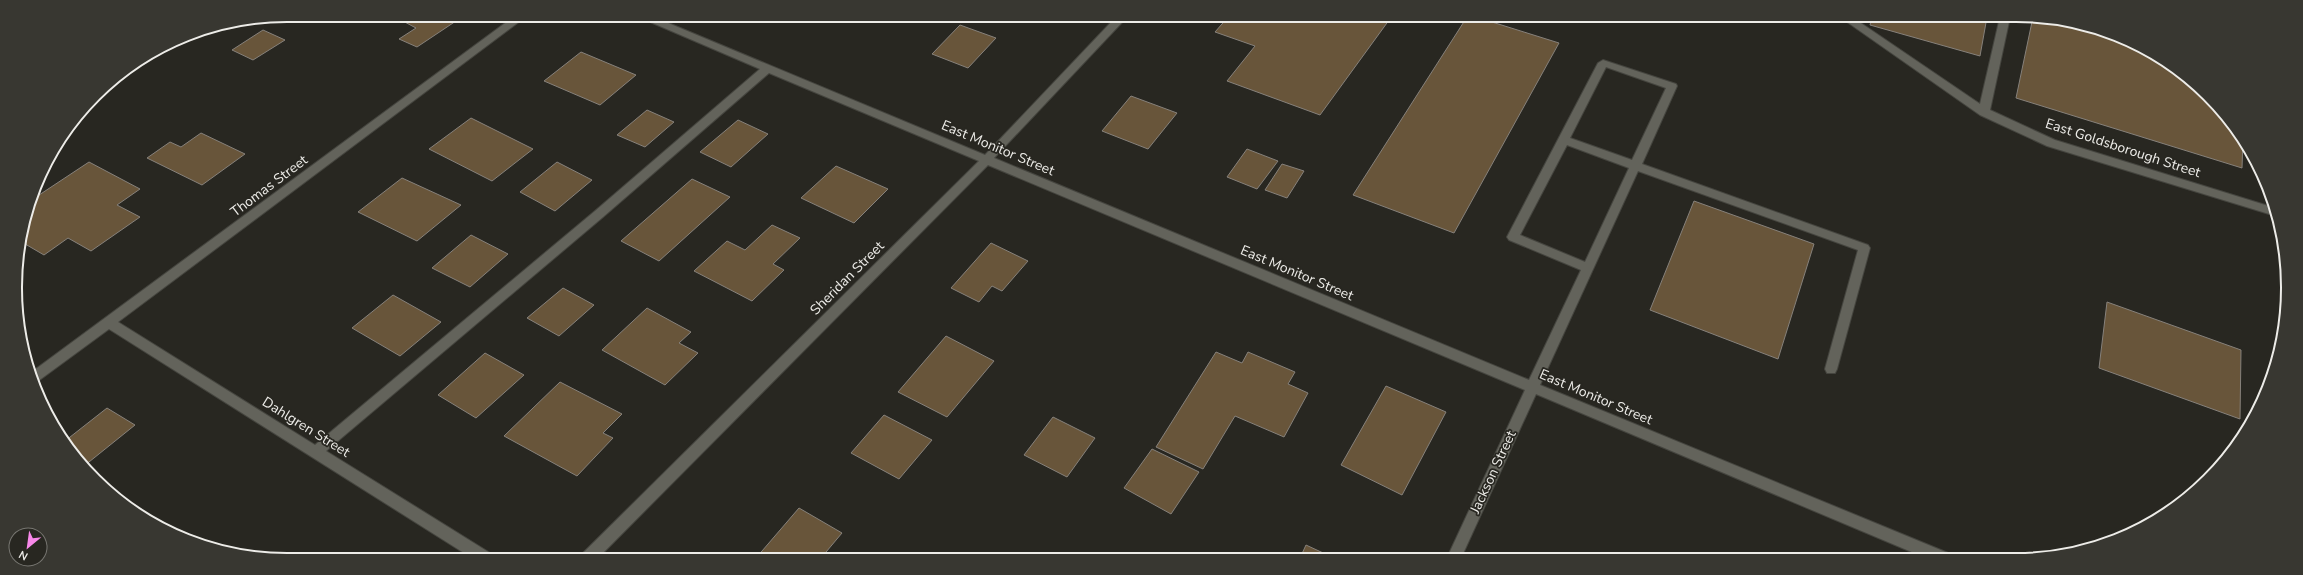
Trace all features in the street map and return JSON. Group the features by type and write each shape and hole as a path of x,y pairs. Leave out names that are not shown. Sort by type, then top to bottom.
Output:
{"street":[{"name":"Thomas Street","path":"37,375 110,323 514,22"},
{"name":"East Monitor Street","path":"653,22 1932,553"},
{"name":"Sheridan Street","path":"593,553 986,160 1117,22"},
{"name":"East Goldsborough Street","path":"1852,22 1984,112 2051,143 2270,212"},
{"path":"1984,112 2004,22"},
{"name":"Jackson Street","path":"1456,553 1672,86 1602,63 1564,140"},
{"path":"316,452 473,317 676,150 767,69"},
{"path":"1588,268 1513,237 1564,140 1864,248 1831,369"},
{"name":"Dahlgren Street","path":"110,323 477,553"}],"building":[{"path":"405,22 454,22 417,47 399,39 416,28"},
{"path":"1224,22 1388,22 1320,115 1227,81 1255,46 1215,32"},
{"path":"1464,22 1492,22 1559,43 1454,233 1353,195"},
{"path":"1871,22 1986,22 1980,56 1870,25"},
{"path":"2032,23 2067,27 2101,36 2133,49 2163,67 2191,88 2215,112 2236,140 2243,151 2242,168 2016,98"},
{"path":"960,25 996,38 968,68 932,54"},
{"path":"263,30 285,40 253,60 232,50"},
{"path":"581,52 636,75 600,105 544,81"},
{"path":"1131,96 1177,113 1148,149 1102,131"},
{"path":"647,110 674,122 645,147 617,135"},
{"path":"471,118 533,149 492,181 429,149"},
{"path":"738,120 768,134 731,167 700,152"},
{"path":"201,133 245,154 202,185 147,158 170,142 181,147"},
{"path":"1247,149 1278,161 1257,189 1227,177"},
{"path":"89,162 140,189 117,205 140,217 91,251 68,238 44,255 26,244 38,195"},
{"path":"557,162 592,180 555,211 520,192"},
{"path":"1282,164 1304,171 1287,198 1265,190"},
{"path":"836,166 888,189 854,223 801,198"},
{"path":"402,178 461,205 417,241 358,212"},
{"path":"692,179 730,197 659,261 621,241"},
{"path":"1694,201 1814,244 1778,359 1650,310"},
{"path":"772,225 800,238 773,264 784,270 752,301 694,271 727,241 745,250"},
{"path":"471,235 508,254 470,287 432,268"},
{"path":"991,243 1028,261 1002,291 992,286 979,302 951,288"},
{"path":"563,288 594,305 559,336 527,318"},
{"path":"393,295 441,322 400,356 352,328"},
{"path":"2107,302 2241,350 2240,419 2099,368"},
{"path":"647,308 691,332 679,343 698,353 665,385 602,350"},
{"path":"946,336 994,361 947,417 898,392"},
{"path":"1216,352 1242,363 1248,352 1295,372 1288,384 1308,393 1284,437 1235,416 1203,469 1156,447"},
{"path":"485,353 524,375 476,418 438,395"},
{"path":"560,382 622,414 603,433 613,438 577,476 504,436"},
{"path":"1386,386 1446,412 1402,495 1341,465"},
{"path":"107,408 135,425 88,463 69,438"},
{"path":"884,415 932,440 899,479 851,453"},
{"path":"1053,417 1095,438 1067,477 1024,455"},
{"path":"1152,449 1199,472 1171,514 1124,488"},
{"path":"799,508 842,533 825,553 760,553"},
{"path":"1306,545 1323,553 1302,553"}]}
